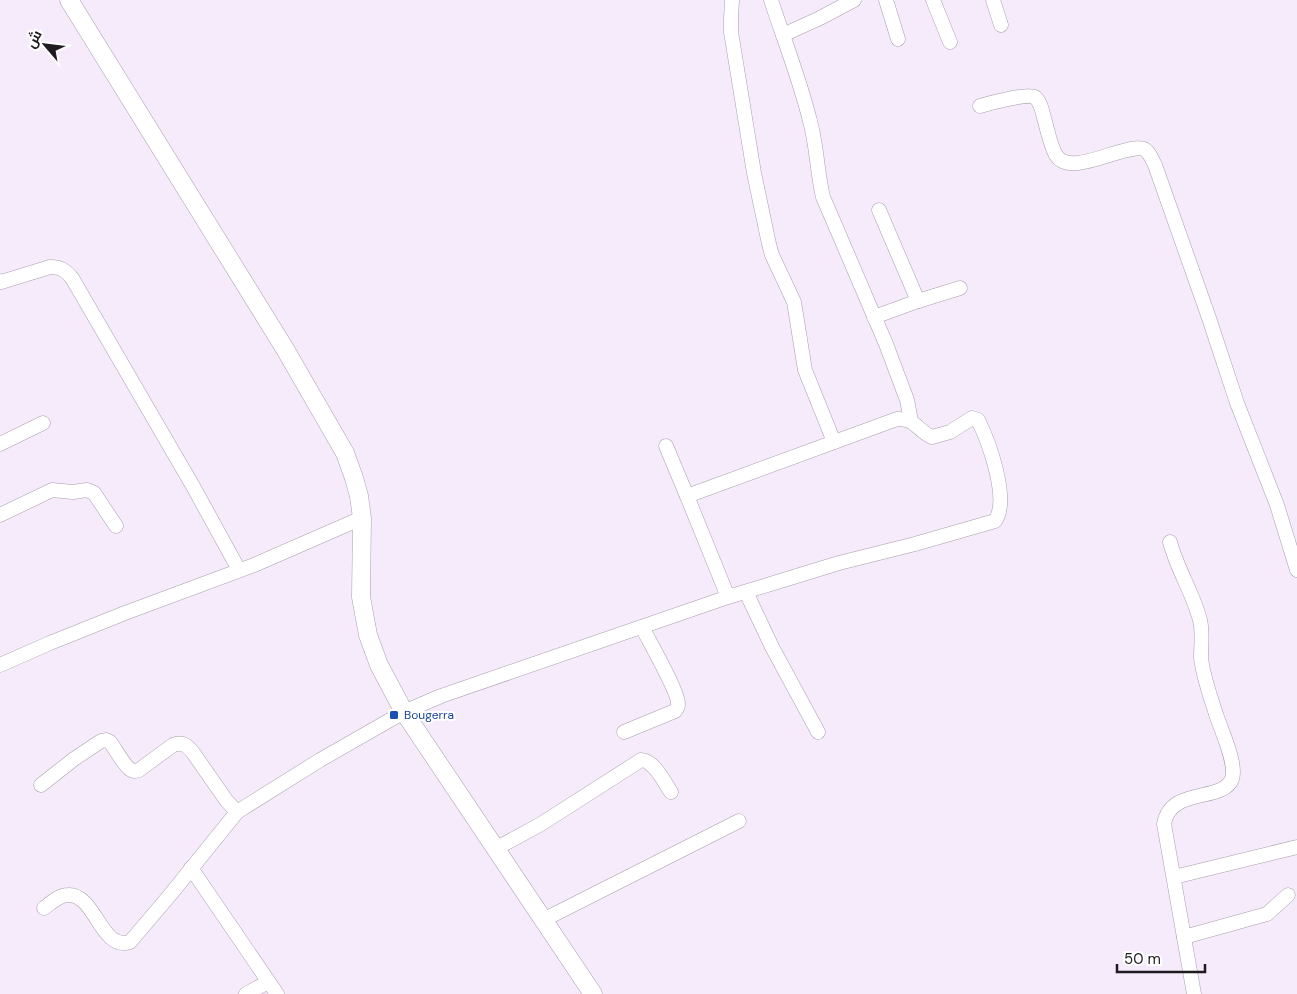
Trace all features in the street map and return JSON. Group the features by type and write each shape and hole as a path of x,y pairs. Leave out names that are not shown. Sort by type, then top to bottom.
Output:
{"main road":[{"path":"69,0 285,349 345,453 359,496 362,518 361,597 368,635 378,665 404,712 592,994"}],"street":[{"path":"732,0 731,32 754,172 769,244 794,302 805,370 834,442"},
{"path":"770,0 798,77 810,121 823,198 898,376 907,400 911,421"},
{"path":"783,36 854,0"},
{"path":"886,0 898,39"},
{"path":"934,0 950,42"},
{"path":"993,0 1001,26"},
{"path":"980,106 1022,97 1035,97 1042,107 1056,157 1064,162 1085,162 1134,148 1144,149 1149,153 1155,165 1209,318 1237,403 1277,504 1297,570"},
{"path":"879,210 918,301"},
{"path":"0,282 50,267 66,270 189,480 239,570"},
{"path":"874,317 960,288"},
{"path":"44,908 59,897 75,896 87,906 112,938 124,944 130,942 237,812 320,760 404,712 450,693 728,597 839,563 995,521 1000,509 998,480 990,451 978,420 975,418 968,420 950,432 932,437 924,433 911,421 904,418 897,419 687,496"},
{"path":"0,444 43,423"},
{"path":"666,446 728,597"},
{"path":"0,515 52,490 90,491 94,493 116,526"},
{"path":"0,665 50,642 254,565 362,518"},
{"path":"1170,542 1172,553 1200,620 1202,630 1202,667 1232,760 1233,770 1232,779 1226,786 1177,803 1170,808 1164,824 1194,994"},
{"path":"746,592 772,647 818,732"},
{"path":"624,732 675,711 678,707 674,690 642,628"},
{"path":"41,785 101,741 106,740 110,742 130,770 135,771 178,743 189,747 226,800 237,812"},
{"path":"495,849 540,824 641,760 646,760 654,766 671,792"},
{"path":"543,920 738,821"},
{"path":"1174,877 1297,847"},
{"path":"191,868 277,994"},
{"path":"1184,937 1267,914 1288,895"},
{"path":"246,994 268,982"}],"place":[{"name":"Bougerra","path":"394,715"}]}
